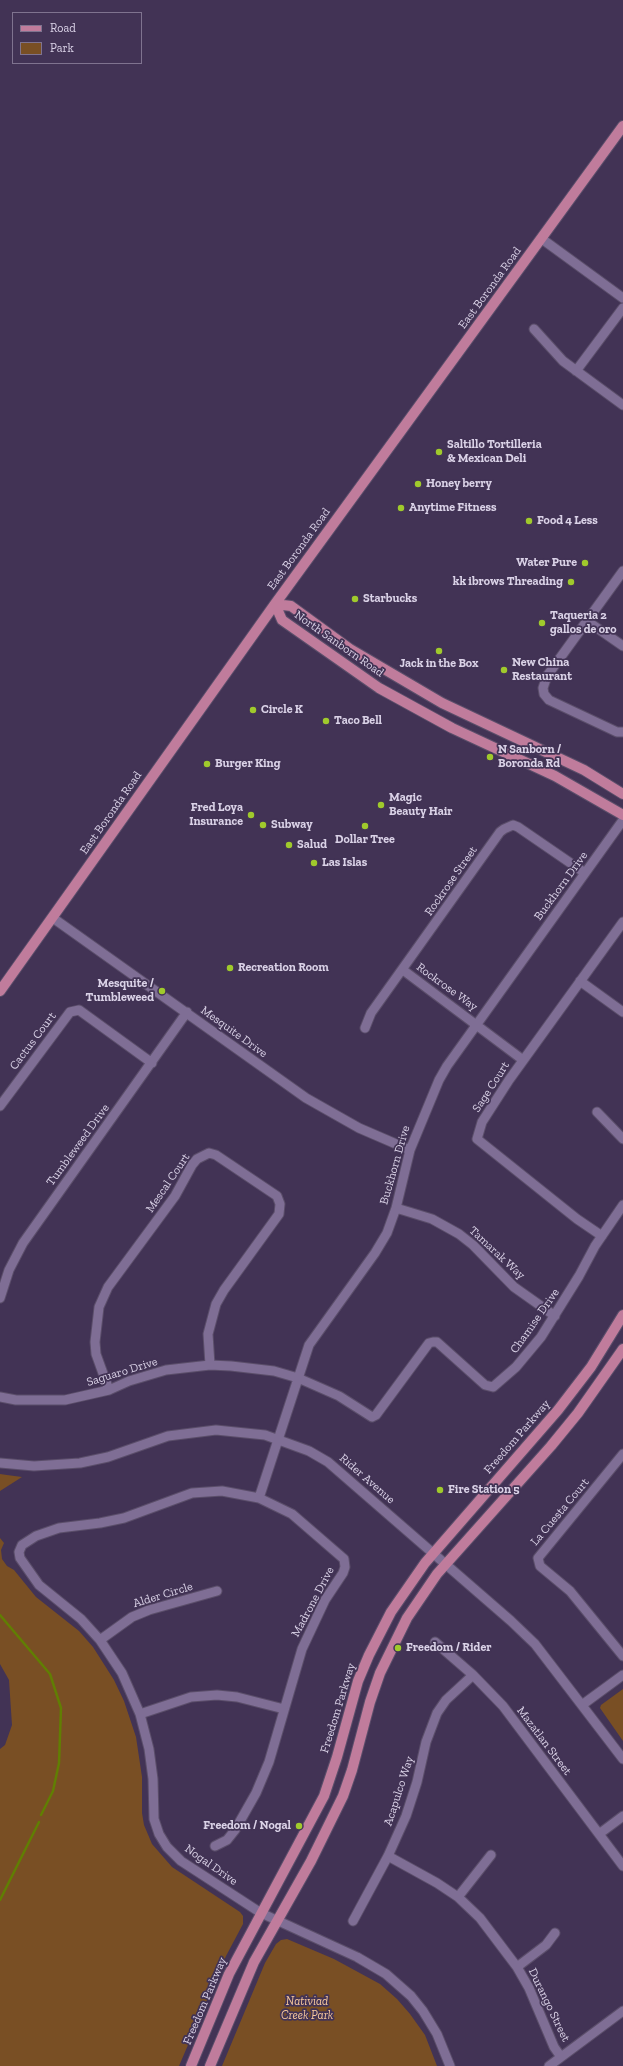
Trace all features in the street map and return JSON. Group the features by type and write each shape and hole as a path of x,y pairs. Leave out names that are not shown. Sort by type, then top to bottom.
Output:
{"main road":[{"name":"East Boronda Road","path":"0,991 275,604 623,126"},
{"name":"North Sanborn Road","path":"275,604 291,606 350,649 442,703 584,770 623,794"},
{"name":"North Sanborn Road","path":"275,604 282,620 379,688 452,728 555,776 623,815"},
{"name":"Freedom Parkway","path":"190,2066 229,1974 324,1796 337,1757 358,1681 371,1649 397,1602 434,1554 558,1410 590,1367 623,1315"},
{"path":"210,2066 254,1962 311,1861 343,1796 352,1770 370,1702 380,1673 407,1618 446,1565 551,1446 598,1386 623,1349"}],"street":[{"path":"542,239 623,298"},
{"path":"576,371 623,308"},
{"path":"534,329 557,356 623,405"},
{"path":"623,573 548,676 543,691 549,700 617,732 623,732"},
{"path":"587,621 623,646"},
{"name":"Buckhorn Drive","path":"259,1498 309,1345 382,1243 396,1208 410,1150 439,1080 477,1024 623,820"},
{"name":"Rockrose Street","path":"365,1028 371,1013 504,829 513,825 518,826 585,873"},
{"name":"Mesquite Drive","path":"53,918 306,1098 359,1128 410,1150"},
{"name":"Sage Court","path":"602,1236 577,1219 543,1190 477,1139 482,1122 491,1107 523,1060 623,922"},
{"name":"Rockrose Way","path":"403,970 523,1060"},
{"path":"580,981 623,1012"},
{"name":"Cactus Court","path":"0,1106 70,1012 79,1010 152,1063"},
{"name":"Tumbleweed Drive","path":"0,1298 9,1270 23,1243 187,1012"},
{"path":"597,1112 623,1139"},
{"name":"Mescal Court","path":"108,1390 96,1354 95,1342 99,1307 108,1288 175,1196 192,1165 198,1159 209,1153 216,1155 277,1196 280,1204 279,1214 216,1304 208,1334 210,1365"},
{"name":"Chamise Drive","path":"298,1378 339,1396 372,1417 376,1415 430,1343 437,1342 485,1385 493,1387 528,1355 555,1316 602,1236 623,1205"},
{"name":"Tamarak Way","path":"396,1208 432,1219 459,1234 473,1245 514,1287 555,1316"},
{"name":"Saguaro Drive","path":"0,1397 16,1400 50,1401 87,1396 108,1390 146,1375 166,1370 210,1365 259,1369 298,1378"},
{"name":"Rider Avenue","path":"0,1463 34,1466 80,1463 108,1457 168,1436 199,1431 234,1430 278,1439 309,1451 328,1462 434,1554 534,1644 623,1759"},
{"name":"La Cuesta Court","path":"623,1454 538,1558 540,1566 570,1591 623,1656"},
{"name":"Madrone Drive","path":"20,1549 22,1545 36,1536 51,1530 111,1521 139,1513 192,1493 222,1491 259,1498 292,1514 341,1555 345,1563 343,1573 331,1589 310,1632 295,1668 269,1762 256,1793 235,1830 227,1840 215,1846"},
{"name":"Nogal Drive","path":"20,1549 20,1558 36,1581 51,1596 81,1619 100,1640 122,1673 140,1714 149,1749 153,1779 154,1819 159,1834 167,1847 181,1861 261,1913 277,1922 357,1957 373,1966 398,1984 411,1996 431,2024 450,2066"},
{"name":"Alder Circle","path":"100,1640 132,1617 149,1610 217,1591"},
{"name":"Mazatlan Street","path":"435,1642 473,1675 503,1706 623,1866"},
{"name":"Acapulco Way","path":"353,1921 388,1856 406,1816 417,1782 426,1742 437,1713 446,1700 473,1675"},
{"path":"582,1705 623,1675"},
{"path":"140,1714 191,1697 217,1695 237,1697 284,1709"},
{"path":"599,1834 623,1816"},
{"path":"458,1897 491,1855"},
{"name":"Durango Street","path":"388,1856 411,1867 458,1897 480,1918 517,1967 529,1988 554,2047 561,2057"},
{"path":"517,1967 546,1945 556,1933"},
{"path":"549,2066 623,2010"}],"green space":[{"path":"0,1474 7,1475 22,1477 0,1491"},
{"path":"0,1538 4,1543 1,1550 2,1559 7,1566 14,1570 36,1597 79,1631 93,1647 114,1680 124,1701 136,1737 142,1777 142,1813 144,1825 152,1844 172,1867 240,1912 243,1916 243,1924 226,1956 179,2066 0,2066 0,1749 5,1745 12,1725 9,1680 0,1664"},
{"path":"623,1689 623,1741 600,1708 601,1705"},
{"name":"Nativiad Creek Park","path":"287,1939 334,1959 380,1984 397,1999 425,2035 437,2066 222,2066 265,1963 276,1944 281,1940"}],"waterway":[{"path":"0,1615 50,1674 61,1708 59,1763 53,1791 41,1815"},
{"path":"0,1900 39,1822"}],"place":[{"name":"Saltillo Tortilleria & Mexican Deli","path":"439,452"},
{"name":"Honey berry","path":"418,484"},
{"name":"Anytime Fitness","path":"401,508"},
{"name":"Food 4 Less","path":"529,521"},
{"name":"Water Pure","path":"585,563"},
{"name":"kk ibrows Threading","path":"571,582"},
{"name":"Starbucks","path":"355,599"},
{"name":"Taqueria 2 gallos de oro","path":"542,623"},
{"name":"Jack in the Box","path":"439,651"},
{"name":"New China Restaurant","path":"504,670"},
{"name":"Circle K","path":"253,710"},
{"name":"Taco Bell","path":"326,721"},
{"name":"N Sanborn / Boronda Rd","path":"490,757"},
{"name":"Burger King","path":"207,764"},
{"name":"Magic Beauty Hair","path":"381,805"},
{"name":"Fred Loya Insurance","path":"251,815"},
{"name":"Subway","path":"263,825"},
{"name":"Dollar Tree","path":"365,826"},
{"name":"Salud","path":"289,845"},
{"name":"Las Islas","path":"314,863"},
{"name":"Recreation Room","path":"230,968"},
{"name":"Mesquite / Tumbleweed","path":"162,991"},
{"name":"Fire Station 5","path":"440,1490"},
{"name":"Freedom / Rider","path":"398,1648"},
{"name":"Freedom / Nogal","path":"299,1826"}]}
